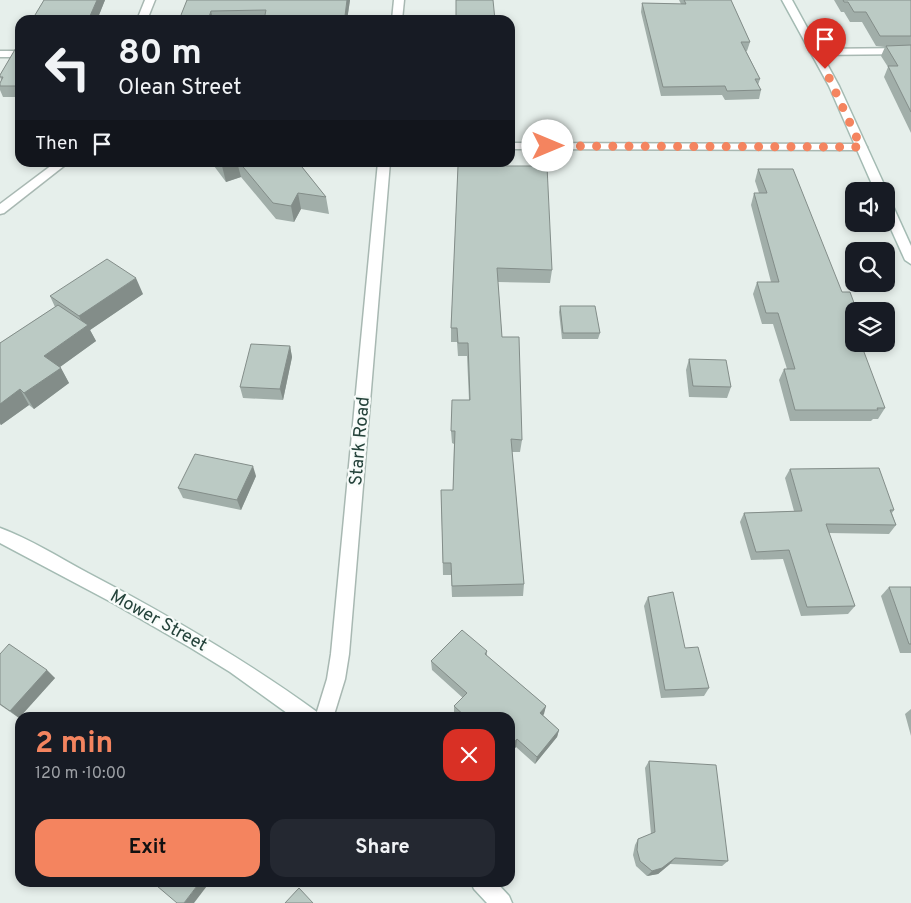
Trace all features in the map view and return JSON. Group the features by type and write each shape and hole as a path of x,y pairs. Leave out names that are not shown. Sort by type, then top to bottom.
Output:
{"street":[{"path":"144,15 150,0"},
{"path":"398,15 399,0"},
{"path":"787,0 834,86 877,182"},
{"path":"815,52 911,51"},
{"path":"0,54 15,54"},
{"path":"515,146 861,147"},
{"path":"0,210 57,167"},
{"name":"Stark Road","path":"326,712 333,692 340,654 384,167"},
{"path":"895,222 908,247 911,260"},
{"name":"Mower Street","path":"0,535 197,640 259,679 302,712"},
{"path":"486,887 502,903"}],"building":[{"path":"44,0 97,0 90,15 35,15"},
{"path":"187,0 347,0 345,15 265,15 266,10 211,11 210,15 181,15"},
{"path":"456,0 493,0 494,15 456,15"},
{"path":"684,0 731,0 750,42 741,42 760,79 755,79 761,90 727,91 725,86 663,87 642,3 686,4"},
{"path":"843,0 911,0 911,36 880,36 866,12 854,12 848,2"},
{"path":"911,45 911,112 888,66 898,66 886,46"},
{"path":"15,50 15,86 0,86 3,77 0,77"},
{"path":"547,166 552,270 497,268 502,337 519,337 522,440 511,439 524,584 452,586 451,563 443,563 441,490 453,490 455,431 451,431 452,400 470,400 468,343 458,343 457,328 451,328 458,167"},
{"path":"243,167 302,167 326,197 298,193 291,206 273,203"},
{"path":"758,169 793,169 842,292 850,292 854,302 845,302 845,352 864,352 885,408 877,408 878,410 795,410 784,369 795,369 778,313 766,313 757,282 779,282 754,193 767,193"},
{"path":"107,259 136,278 79,316 50,296"},
{"path":"58,305 88,325 44,356 61,368 24,393 20,389 0,404 0,343"},
{"path":"560,306 595,306 600,333 563,333"},
{"path":"251,344 290,346 280,389 240,387"},
{"path":"689,359 726,360 731,387 693,386"},
{"path":"195,454 253,466 237,500 178,488"},
{"path":"879,468 894,510 890,510 896,525 826,524 855,606 807,607 789,550 756,552 744,513 802,511 790,469"},
{"path":"889,587 911,587 911,644 909,644"},
{"path":"673,592 685,648 698,647 709,688 665,690 648,597"},
{"path":"462,630 487,651 485,654 546,706 540,713 559,730 537,757 517,739 515,741 515,712 460,712 454,706 467,693 431,661"},
{"path":"9,644 47,670 10,711 0,704 0,654"},
{"path":"649,761 716,765 728,861 675,858 662,868 652,871 640,861 637,850 638,839 655,832"},
{"path":"158,887 196,887 184,903 177,903"},
{"path":"299,888 313,903 285,903"}],"route":[{"path":"548,146 861,147 825,69"}]}
